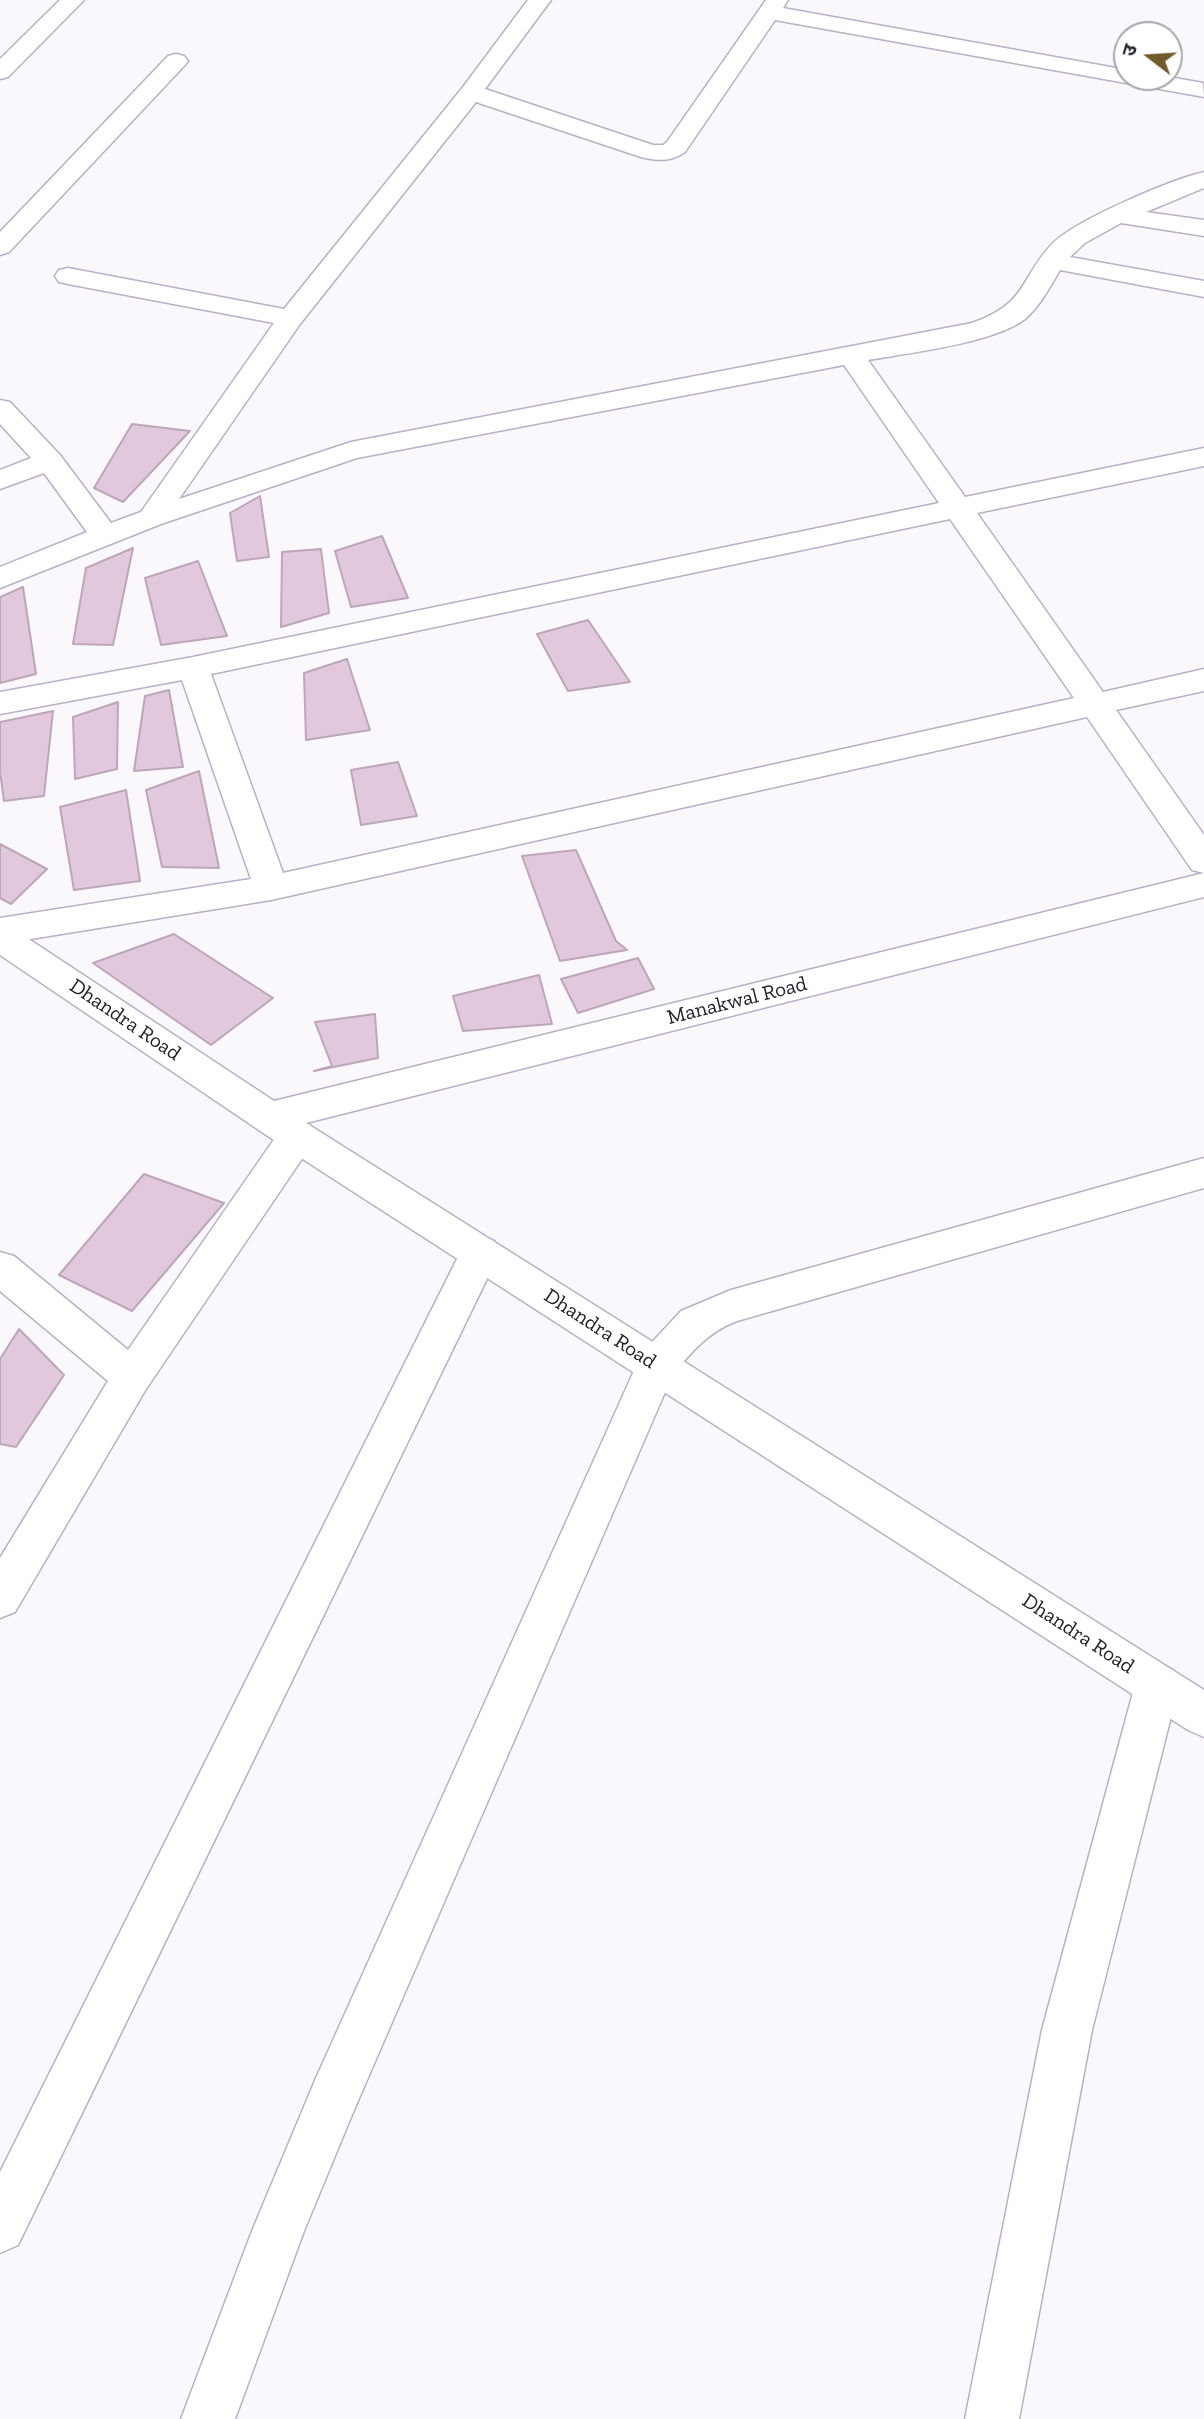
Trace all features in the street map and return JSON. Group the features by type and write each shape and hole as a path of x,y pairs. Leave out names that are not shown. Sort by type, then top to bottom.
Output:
{"street":[{"path":"0,72 73,0"},
{"path":"151,518 291,318 471,92 540,0"},
{"path":"471,92 650,152 668,153 676,147 773,6 1113,74"},
{"path":"0,247 176,61"},
{"path":"1183,87 1203,90"},
{"path":"0,578 151,518 351,451 982,328 1011,317 1027,302 1051,261 1084,232 1204,179"},
{"path":"1122,216 1204,228"},
{"path":"1051,261 1204,289"},
{"path":"68,276 291,318"},
{"path":"851,355 1204,861"},
{"path":"0,408 50,461 106,537"},
{"path":"0,703 193,667 1204,457"},
{"path":"0,480 50,461"},
{"path":"193,667 271,888"},
{"path":"0,931 271,888 1204,680"},
{"name":"Manakwal Road","path":"284,1126 1204,885"},
{"name":"Dhandra Road","path":"0,937 284,1126 1204,1715"},
{"path":"0,1598 12,1552 132,1377 284,1126"},
{"path":"208,2419 278,2231 334,2096 656,1365 682,1332 707,1314 1204,1173"},
{"path":"0,2227 480,1252"},
{"path":"0,1268 132,1377"},
{"path":"992,2419 1067,2029 1157,1685"}],"building":[{"path":"132,424 190,431 123,502 94,488"},
{"path":"260,496 269,557 237,561 230,513"},
{"path":"382,536 408,598 351,607 335,551"},
{"path":"133,548 113,645 73,644 86,568"},
{"path":"321,549 329,613 281,627 282,552"},
{"path":"198,561 227,636 161,645 145,578"},
{"path":"23,587 36,674 0,683 0,597"},
{"path":"588,620 630,682 568,691 537,634"},
{"path":"347,659 370,730 306,740 304,673"},
{"path":"169,690 183,767 134,771 145,696"},
{"path":"118,702 117,769 75,779 73,717"},
{"path":"53,711 44,796 4,801 0,772 0,722"},
{"path":"398,762 417,816 361,825 351,770"},
{"path":"199,771 219,868 162,867 146,790"},
{"path":"126,790 140,881 74,890 60,807"},
{"path":"0,844 47,869 11,904 0,898"},
{"path":"576,850 616,941 627,950 560,961 522,856"},
{"path":"174,934 273,998 211,1045 93,963"},
{"path":"638,958 654,989 578,1013 561,979"},
{"path":"539,975 552,1024 463,1031 453,996"},
{"path":"375,1014 378,1058 314,1071 332,1066 315,1022"},
{"path":"144,1174 224,1203 132,1311 59,1275"},
{"path":"19,1329 64,1375 16,1447 0,1444 0,1359"}]}
